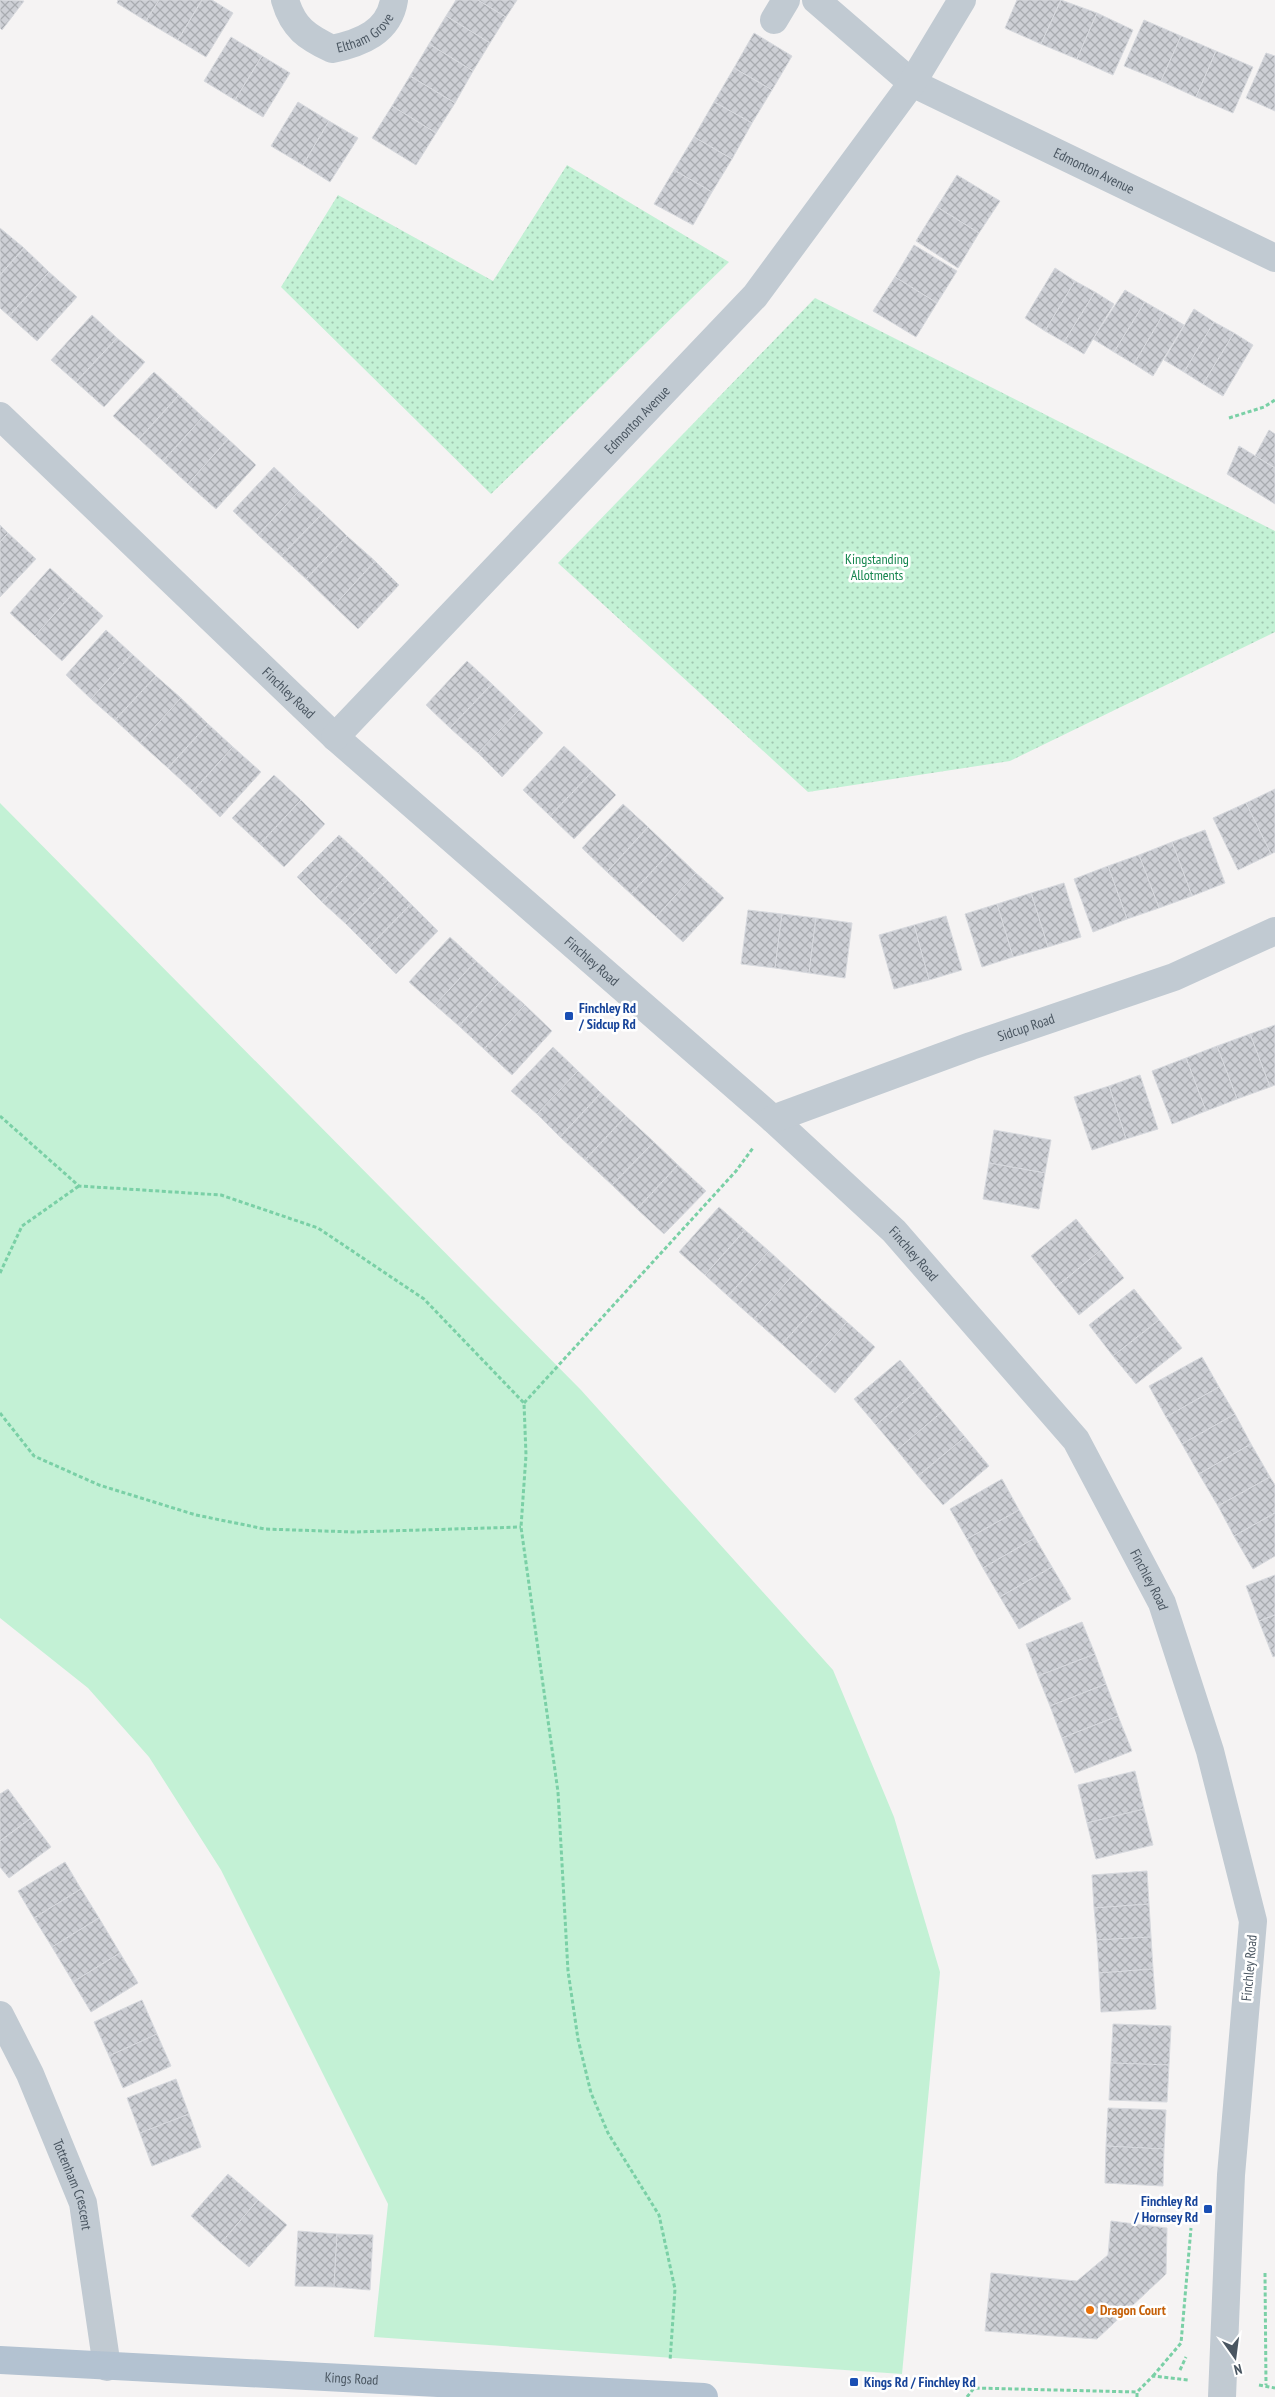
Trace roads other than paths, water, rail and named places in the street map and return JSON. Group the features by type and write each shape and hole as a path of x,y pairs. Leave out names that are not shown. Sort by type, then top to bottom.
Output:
{"main road":[{"name":"Kings Road","path":"0,2360 704,2397"}],"street":[{"name":"Eltham Grove","path":"285,0 289,16 299,29 332,49 352,45 369,38 392,12 394,0"},
{"name":"Edmonton Avenue","path":"816,0 912,83 1275,258"},
{"name":"Edmonton Avenue","path":"335,737 755,296 912,83 962,0"},
{"name":"Finchley Road","path":"0,416 335,737 773,1119 894,1231 1076,1440 1162,1604 1264,1922 1231,2175 1222,2390"},
{"name":"Sidcup Road","path":"773,1119 971,1046 1174,978 1275,931"},
{"name":"Tottenham Crescent","path":"0,2014 30,2074 83,2203 107,2366"}],"place":[{"name":"Finchley Rd / Sidcup Rd","path":"569,1016"},
{"name":"Finchley Rd / Hornsey Rd","path":"1208,2209"},
{"name":"Dragon Court","path":"1090,2310"},
{"name":"Kings Rd / Finchley Rd","path":"854,2382"}],"park label":[{"name":"Kingstanding Allotments","path":"877,568"}]}
